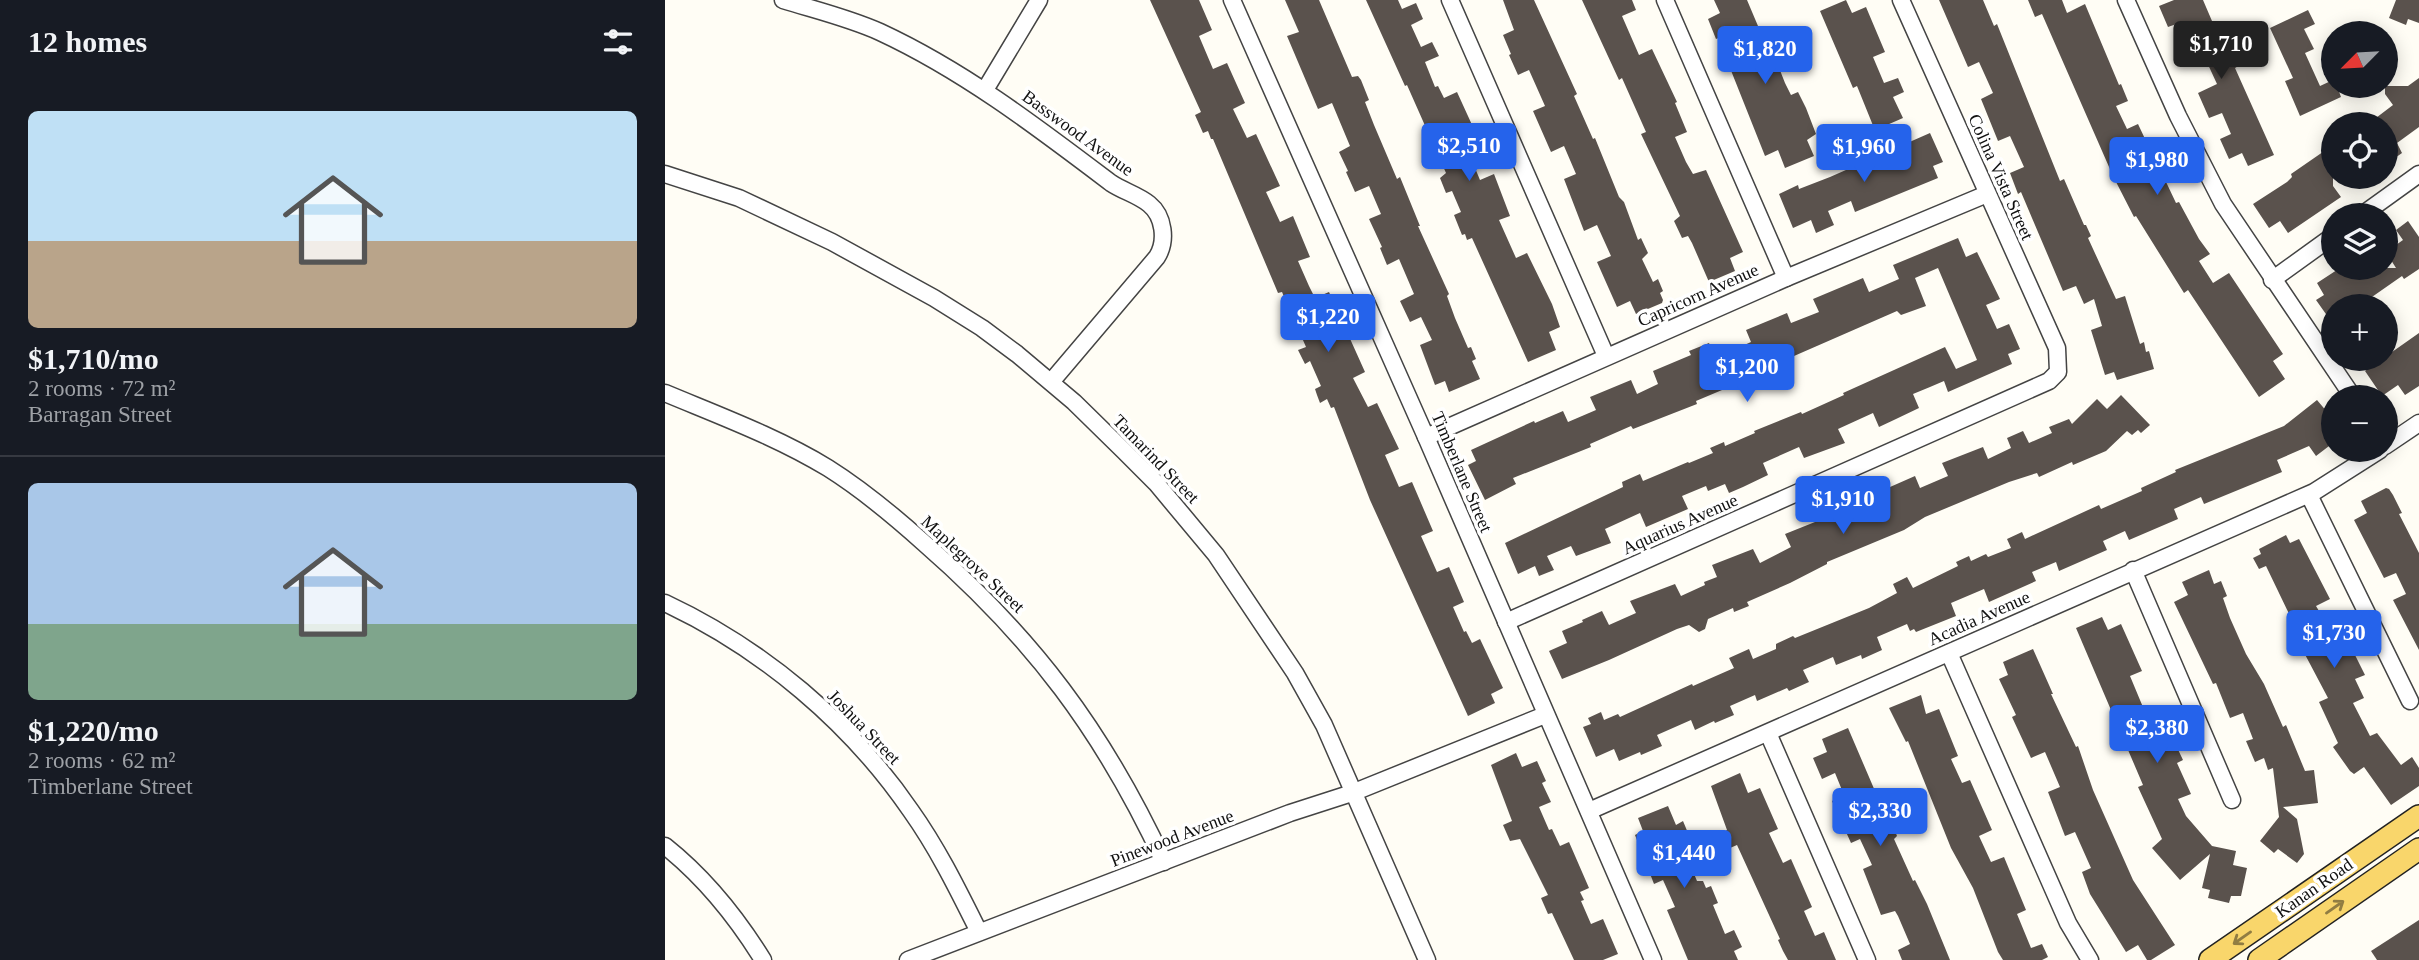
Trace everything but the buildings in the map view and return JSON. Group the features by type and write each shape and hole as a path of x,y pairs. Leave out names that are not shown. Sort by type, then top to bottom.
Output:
{"main road":[{"name":"Kanan Road","path":"2210,960 2419,816"},
{"name":"Kanan Road","path":"2259,960 2419,849"}],"street":[{"name":"Basswood Avenue","path":"783,0 876,30 919,51 985,90 1119,189 1149,204 1159,218 1164,238 1157,257 1051,382"},
{"path":"985,90 1039,0"},
{"name":"Timberlane Street","path":"1232,0 1426,437 1653,960"},
{"path":"1450,0 1606,356"},
{"path":"1665,0 1786,278"},
{"name":"Colina Vista Street","path":"1901,0 2057,348 2058,372"},
{"path":"2126,0 2178,116 2223,204 2345,385"},
{"name":"Tamarind Street","path":"665,174 739,198 880,268 982,328 1051,382 1156,483 1216,555 1295,673 1324,725 1427,960"},
{"path":"2379,203 2419,174"},
{"name":"Capricorn Avenue","path":"1426,437 1786,278 1987,194"},
{"path":"2272,280 2321,245"},
{"name":"Aquarius Avenue","path":"1506,622 2049,381 2058,372"},
{"name":"Maplegrove Street","path":"665,393 740,424 829,469 885,509 993,606 1046,667 1083,716 1143,818 1164,862"},
{"name":"Acadia Avenue","path":"2398,437 2419,423"},
{"name":"Acadia Avenue","path":"1589,811 2309,495 2360,462"},
{"path":"2309,495 2410,701"},
{"path":"2133,570 2232,800"},
{"name":"Joshua Street","path":"665,603 716,629 741,646 791,683 840,726 912,811 950,872 979,932"},
{"path":"1949,653 2067,923 2089,960"},
{"name":"Pinewood Avenue","path":"908,960 1290,813 1352,793 1545,715"},
{"path":"1768,733 1867,960"},
{"path":"665,846 709,888 745,930 763,960"}]}
